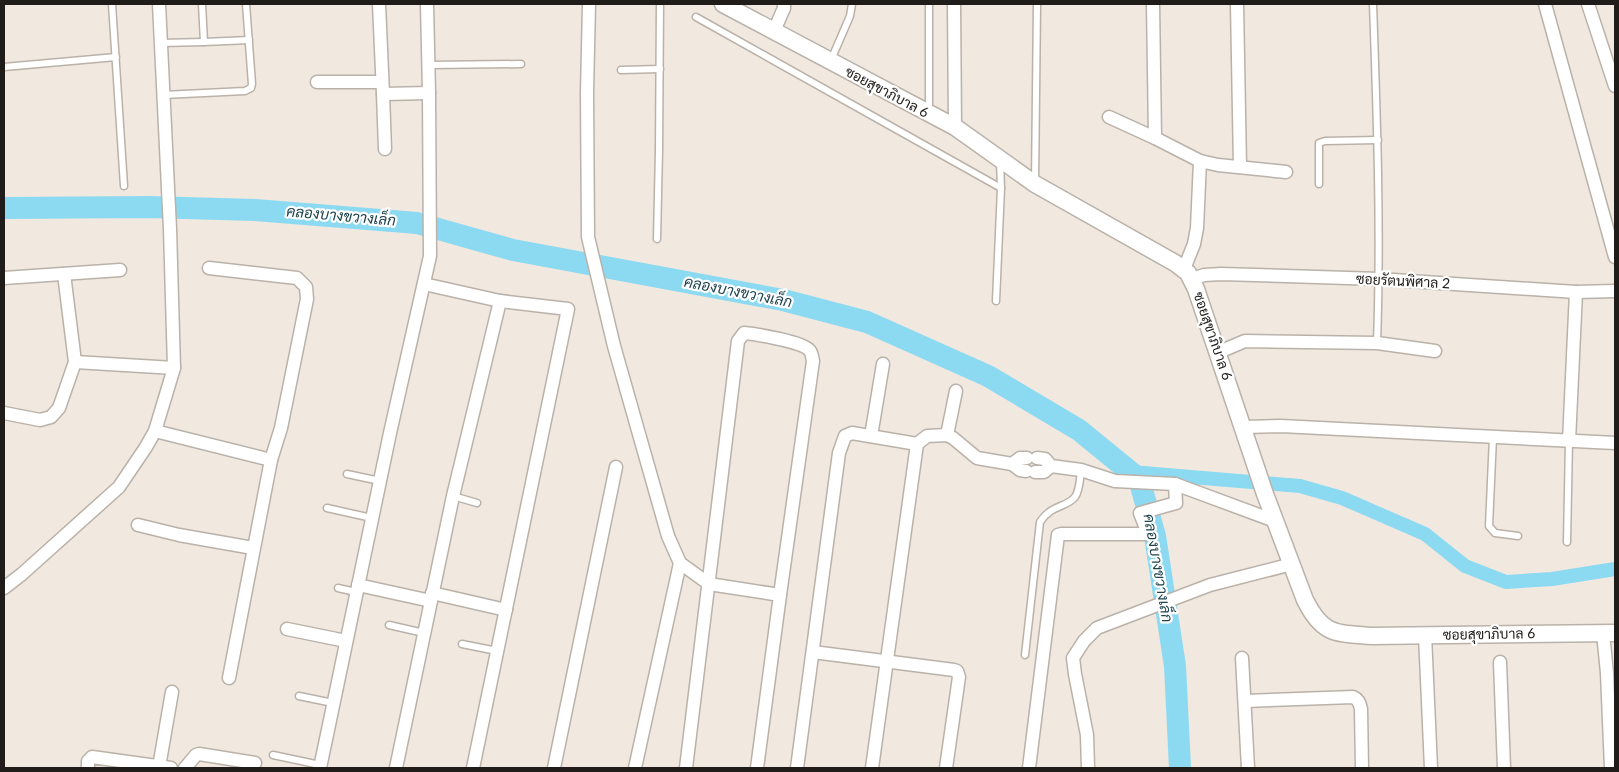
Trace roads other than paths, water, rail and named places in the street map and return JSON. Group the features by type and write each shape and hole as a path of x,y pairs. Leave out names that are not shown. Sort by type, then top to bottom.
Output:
{"street":[{"path":"4,588 120,487 155,431 174,368 170,229 159,4"},
{"path":"379,4 385,149"},
{"path":"320,767 372,518 430,256 427,4"},
{"path":"589,4 587,93 588,237 601,295 668,536 680,563 709,584 780,595"},
{"name":"ซอยสุขาภิบาล 6","path":"723,4 740,8 774,31 830,62 955,127 1035,184 1131,237 1188,274 1219,352 1258,474 1292,564 1313,615 1328,630 1372,636 1609,633"},
{"path":"774,31 784,4"},
{"path":"954,4 955,127"},
{"path":"1153,4 1155,138"},
{"path":"1237,4 1240,167"},
{"path":"1545,4 1615,257"},
{"path":"1588,4 1614,80"},
{"path":"317,82 429,93"},
{"path":"1109,118 1155,138 1200,161 1218,165 1286,172"},
{"path":"1188,274 1197,228 1200,161"},
{"path":"209,268 297,278 306,287 307,299 283,419 271,460 253,548 230,678"},
{"path":"4,278 120,270"},
{"path":"4,413 40,420 51,417 58,408 75,362 64,274"},
{"name":"ซอยรัตนพิศาล 2","path":"1188,274 1379,279 1576,292 1615,292"},
{"path":"424,284 500,301 568,309 473,768"},
{"path":"1568,441 1576,292"},
{"path":"396,768 453,496 500,301"},
{"path":"686,768 738,341 744,334 754,334 804,345 811,351 813,361 757,768"},
{"path":"1219,352 1245,341 1377,343 1435,351"},
{"path":"75,362 174,368"},
{"path":"871,436 883,364"},
{"path":"948,435 956,391"},
{"path":"1244,427 1281,426 1615,443"},
{"path":"155,431 271,460"},
{"path":"797,768 839,453 845,436 848,434 871,436 917,444"},
{"path":"872,768 917,444 927,436 948,435 977,458 1012,464 1020,470 1030,472 1044,472 1051,466"},
{"path":"1012,464 1020,458 1045,459 1051,466 1081,470 1114,481 1174,484 1274,516"},
{"path":"554,768 616,467"},
{"path":"1029,768 1058,535 1145,534 1147,531 1140,514 1143,511 1176,503 1174,484"},
{"path":"138,525 179,535 253,548"},
{"path":"635,768 680,563"},
{"path":"1088,768 1087,735 1073,658 1084,641 1097,628 1210,585 1292,564"},
{"path":"357,588 432,597 506,610"},
{"path":"287,629 346,642"},
{"path":"1609,633 1611,768"},
{"path":"1425,635 1431,768"},
{"path":"813,652 954,670 959,677 946,768"},
{"path":"1242,658 1248,768"},
{"path":"1500,662 1504,768"},
{"path":"88,768 88,761 92,757 165,767 172,692"},
{"path":"1245,700 1353,697 1361,709 1362,768"},
{"path":"184,768 199,754 255,763"}],"lane":[{"path":"112,4 124,186"},
{"path":"202,4 204,42"},
{"path":"163,95 245,91 251,88 246,4"},
{"path":"657,239 660,4"},
{"path":"830,62 850,16 852,4"},
{"path":"929,4 929,114"},
{"path":"1035,184 1037,4"},
{"path":"1373,4 1378,140 1379,279 1377,343"},
{"path":"696,17 1001,188"},
{"path":"161,43 249,40"},
{"path":"4,67 116,57"},
{"path":"428,65 521,64"},
{"path":"621,70 660,69"},
{"path":"1319,184 1319,143 1325,141 1378,140"},
{"path":"996,301 1001,188 1000,158"},
{"path":"1493,437 1490,526 1495,533 1518,536"},
{"path":"1567,542 1568,441"},
{"path":"1025,655 1040,522 1044,515 1052,509 1075,497 1078,491 1081,470"},
{"path":"347,474 380,481"},
{"path":"453,496 477,503"},
{"path":"327,508 372,518"},
{"path":"338,588 357,588"},
{"path":"389,625 424,633"},
{"path":"462,644 497,651"},
{"path":"299,696 333,703"},
{"path":"273,755 320,767"}],"waterway":[{"name":"คลองบางขวางเล็ก","path":"4,208 150,207 255,210 417,223 513,250 783,300 867,322 988,376 1079,430 1139,479 1155,536 1175,666 1180,768"},
{"path":"1131,472 1300,486 1342,498 1425,534 1465,566 1506,582 1552,579 1615,569"}]}
